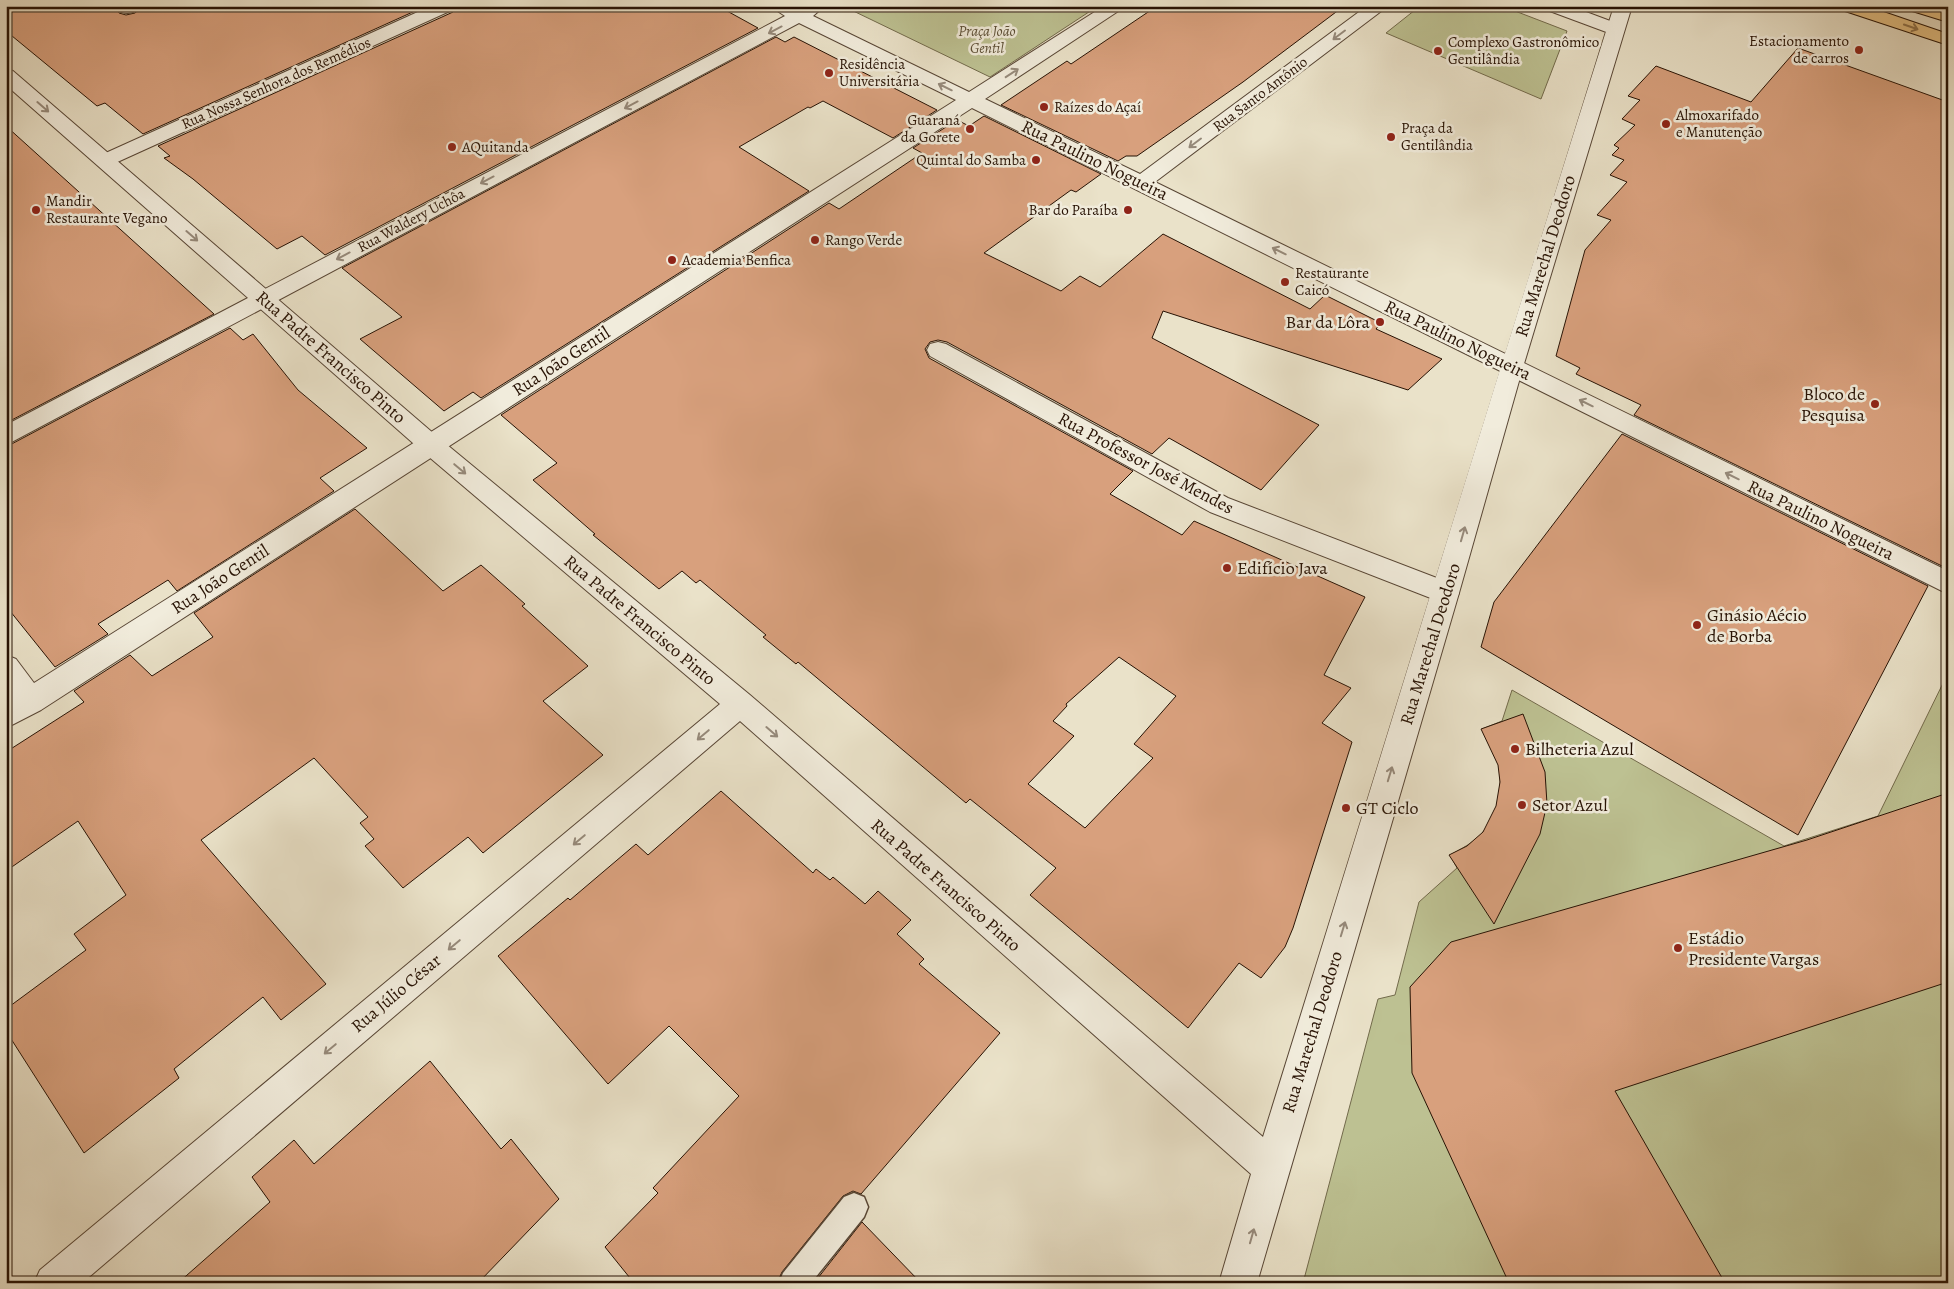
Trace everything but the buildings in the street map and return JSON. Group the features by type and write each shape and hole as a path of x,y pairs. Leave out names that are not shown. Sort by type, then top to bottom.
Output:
{"main road":[{"path":"1848,6 1948,40"},
{"path":"1915,6 1948,17"}],"street":[{"name":"Rua Nossa Senhora dos Remédios","path":"106,160 446,6"},
{"name":"Rua Paulino Nogueira","path":"779,6 971,99 1948,583"},
{"name":"Rua Waldery Uchôa","path":"6,436 263,298 817,6"},
{"name":"Rua João Gentil","path":"6,716 1116,6"},
{"name":"Rua Santo Antônio","path":"1141,183 1379,6"},
{"path":"1554,6 1619,18"},
{"name":"Rua Marechal Deodoro","path":"1238,1283 1271,1168 1446,593 1511,367 1619,18"},
{"name":"Rua Padre Francisco Pinto","path":"6,75 431,444 740,704 1271,1168"},
{"name":"Rua Professor José Mendes","path":"938,350 1219,505 1446,593"},
{"path":"6,667 31,701"},
{"name":"Rua Júlio César","path":"53,1283 740,704"}],"lane":[{"path":"793,1283 854,1207"}],"green space":[{"name":"Praça João Gentil","path":"843,6 1098,6 990,77"},
{"path":"1420,6 1502,6 1567,31 1541,99 1386,33"},
{"name":"Estádio Presidente Vargas","path":"1948,673 1948,1283 1303,1283 1378,999 1395,995 1419,902 1457,868 1450,855 1478,837 1493,817 1499,797 1499,765 1482,729 1502,721 1512,690 1784,846 1878,816"}],"place":[{"name":"Estacionamento de carros","path":"1859,50"},
{"name":"Complexo Gastronômico Gentilândia","path":"1438,51"},
{"name":"Residência Universitária","path":"829,73"},
{"name":"Raízes do Açaí","path":"1044,107"},
{"name":"Almoxarifado e Manutenção","path":"1666,124"},
{"name":"Guaraná da Gorete","path":"970,129"},
{"name":"Praça da Gentilândia","path":"1391,137"},
{"name":"AQuitanda","path":"452,147"},
{"name":"Quintal do Samba","path":"1036,160"},
{"name":"Mandir Restaurante Vegano","path":"36,210"},
{"name":"Bar do Paraíba","path":"1128,210"},
{"name":"Rango Verde","path":"815,240"},
{"name":"Academia Benfica","path":"672,260"},
{"name":"Restaurante Caicó","path":"1285,282"},
{"name":"Bar da Lôra","path":"1380,322"},
{"name":"Bloco de Pesquisa","path":"1875,404"},
{"name":"Edifício Java","path":"1227,568"},
{"name":"Ginásio Aécio de Borba","path":"1697,625"},
{"name":"Bilheteria Azul","path":"1515,749"},
{"name":"Setor Azul","path":"1522,805"},
{"name":"GT Ciclo","path":"1346,808"},
{"name":"Estádio Presidente Vargas","path":"1678,948"}]}
